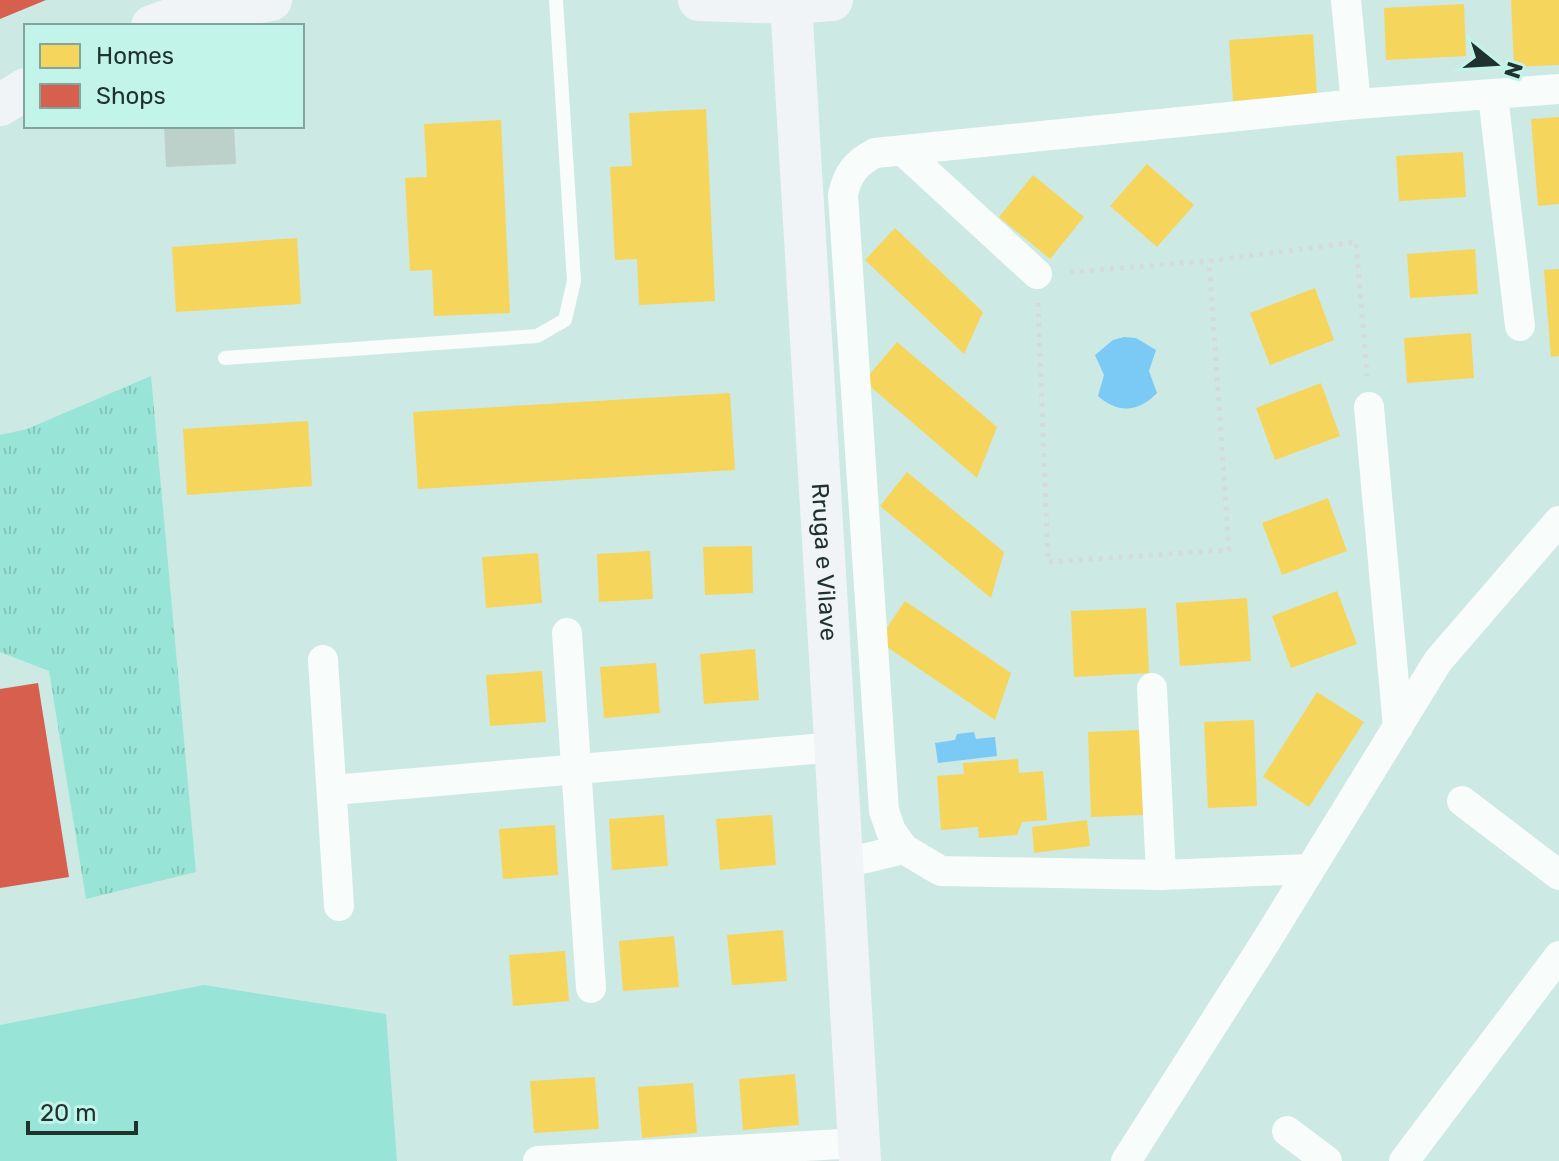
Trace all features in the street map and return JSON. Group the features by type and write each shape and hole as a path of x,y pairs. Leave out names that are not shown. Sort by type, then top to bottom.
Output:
{"street":[{"path":"699,0 791,3 832,0"},
{"path":"1346,0 1356,104"},
{"path":"160,24 247,1"},
{"name":"Rruga e Vilave","path":"791,3 860,1152"},
{"path":"1310,869 1161,875 941,871 904,849 891,831 884,811 843,195 845,181 862,160 875,153 1356,104 1559,89"},
{"path":"0,105 24,90"},
{"path":"1493,96 1520,326"},
{"path":"902,150 1037,274"},
{"path":"1369,407 1398,727"},
{"path":"1126,1161 1453,640 1559,521"},
{"path":"567,633 591,988"},
{"path":"323,660 339,906"},
{"path":"1152,688 1161,875"},
{"path":"333,790 576,772 837,747"},
{"path":"1462,801 1559,875"},
{"path":"841,864 904,849"},
{"path":"1404,1161 1559,956"},
{"path":"1287,1131 1327,1161"},
{"path":"538,1161 860,1152"}],"lane":[{"path":"225,358 537,336 565,320 574,281 556,0"}],"path":[{"path":"1209,261 1229,550 1048,562 1037,274 1209,261 1356,242 1369,407"}],"green space":[{"path":"151,376 196,872 86,899 49,671 0,652 0,435 27,429"},
{"path":"204,985 386,1014 397,1161 0,1161 0,1025"}],"water":[{"path":"1136,338 1156,350 1149,371 1157,393 1143,404 1128,408 1113,406 1098,396 1104,375 1095,355 1113,340"},
{"path":"974,732 976,739 995,737 997,756 938,763 935,743 955,740 957,734"}],"building: Homes":[{"path":"1511,0 1559,0 1559,65 1514,67"},
{"path":"1464,4 1466,56 1386,60 1384,8"},
{"path":"1313,34 1317,95 1233,101 1229,40"},
{"path":"706,109 715,301 639,305 637,259 615,260 610,167 632,166 629,113"},
{"path":"1559,117 1559,204 1538,206 1531,119"},
{"path":"501,120 510,313 434,316 432,270 410,271 405,178 427,177 424,124"},
{"path":"1463,152 1466,197 1399,201 1396,156"},
{"path":"1147,164 1194,205 1157,247 1110,206"},
{"path":"1033,175 1084,217 1050,259 999,217"},
{"path":"895,228 983,312 964,354 865,260"},
{"path":"297,238 301,304 176,312 172,247"},
{"path":"1475,249 1478,294 1410,298 1407,254"},
{"path":"1559,269 1559,356 1551,357 1544,270"},
{"path":"1315,288 1334,340 1270,365 1250,313"},
{"path":"1471,333 1474,378 1407,383 1404,338"},
{"path":"897,342 997,427 977,478 864,381"},
{"path":"1321,383 1340,436 1275,460 1256,408"},
{"path":"730,393 735,470 418,489 413,412"},
{"path":"308,421 312,486 187,495 183,429"},
{"path":"907,472 1004,552 991,598 880,506"},
{"path":"1328,498 1347,551 1282,575 1262,523"},
{"path":"752,546 753,593 705,595 703,547"},
{"path":"650,551 653,599 599,602 597,554"},
{"path":"538,553 542,603 486,608 482,557"},
{"path":"1337,591 1357,644 1291,668 1272,616"},
{"path":"1247,598 1251,661 1180,666 1176,603"},
{"path":"905,601 1011,673 995,720 878,641"},
{"path":"1146,608 1149,673 1074,677 1071,611"},
{"path":"755,649 759,700 704,704 700,654"},
{"path":"656,663 660,713 604,718 600,667"},
{"path":"542,671 546,722 490,726 486,675"},
{"path":"1317,692 1364,722 1309,807 1263,777"},
{"path":"1254,720 1257,806 1208,808 1204,722"},
{"path":"1141,730 1143,815 1091,817 1088,732"},
{"path":"1018,759 1019,773 1043,771 1047,820 1022,822 1017,835 979,838 978,827 941,830 937,776 964,774 963,763"},
{"path":"664,815 668,866 612,870 609,819"},
{"path":"772,815 776,865 720,870 716,819"},
{"path":"1087,820 1090,846 1034,853 1032,827"},
{"path":"555,825 558,875 503,879 499,829"},
{"path":"783,930 787,981 732,985 727,935"},
{"path":"674,936 679,987 623,991 619,941"},
{"path":"565,951 569,1001 513,1006 509,955"},
{"path":"795,1074 799,1125 743,1130 739,1079"},
{"path":"595,1077 599,1129 534,1133 530,1081"},
{"path":"693,1083 697,1133 642,1138 638,1087"}],"building: Shops":[{"path":"0,0 46,0 0,19"},
{"path":"38,683 69,877 0,888 0,689"}],"building: Other":[{"path":"164,128 234,128 236,164 166,167"}]}
